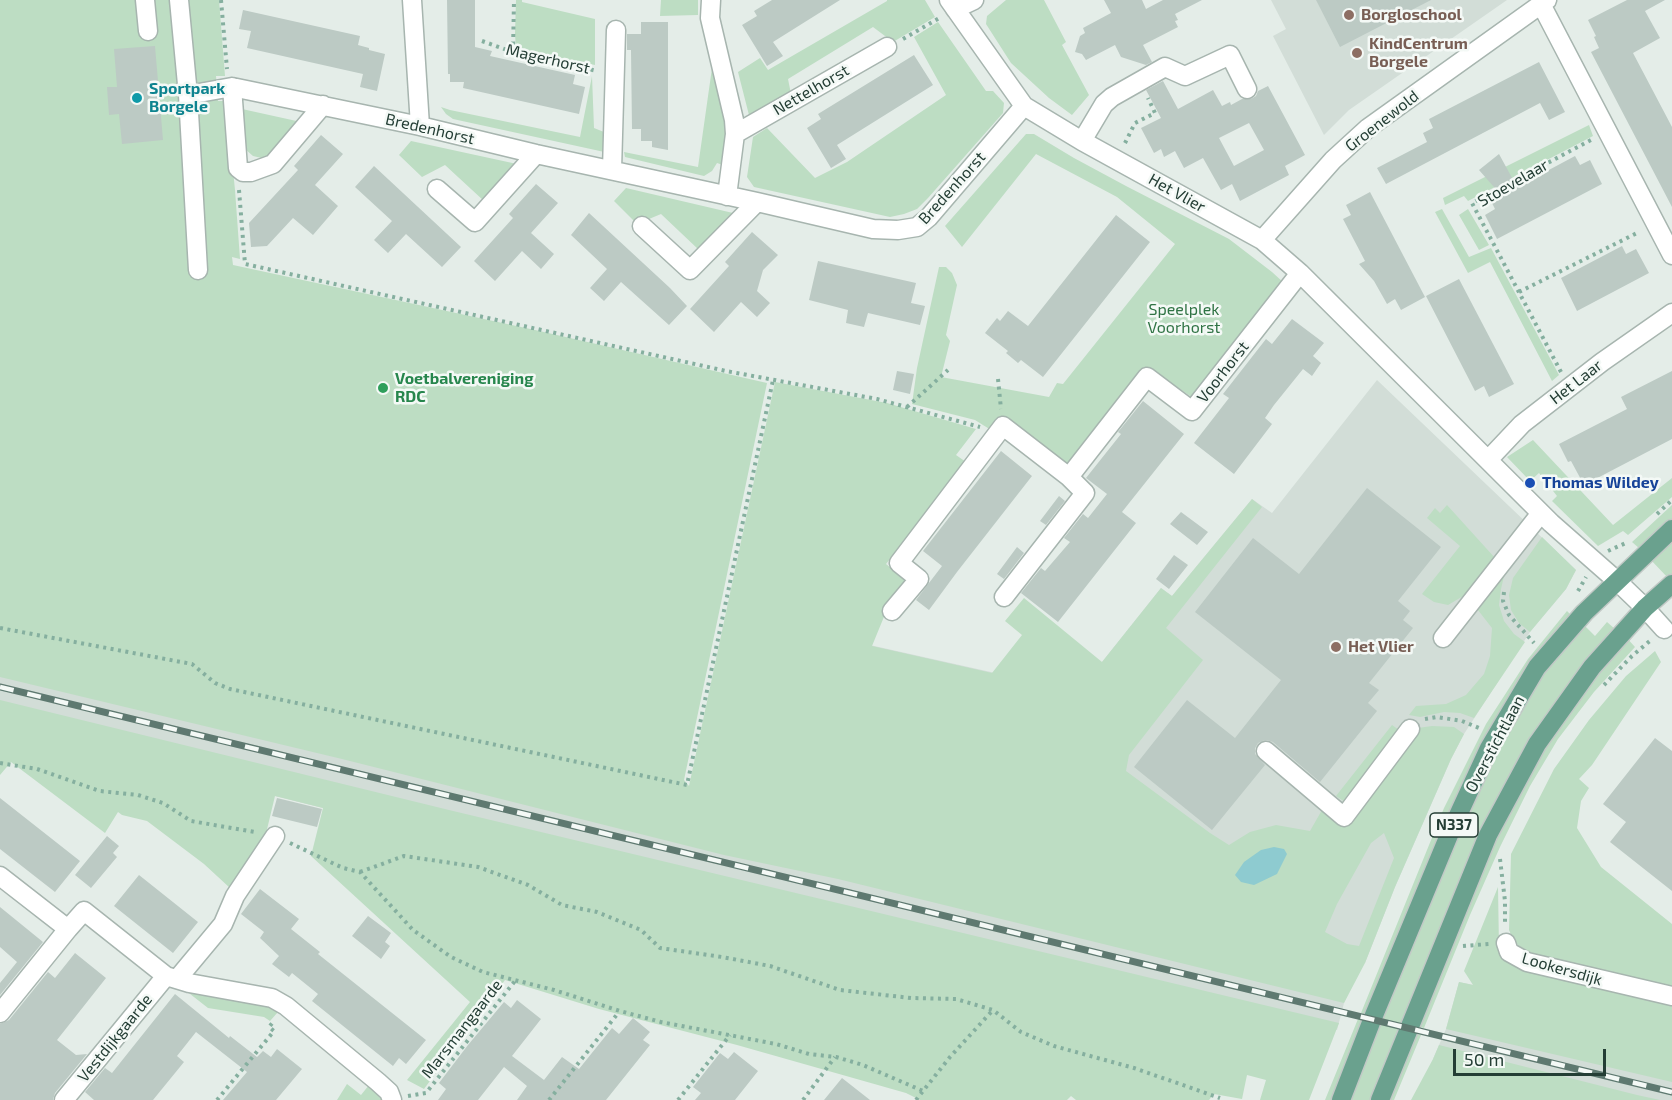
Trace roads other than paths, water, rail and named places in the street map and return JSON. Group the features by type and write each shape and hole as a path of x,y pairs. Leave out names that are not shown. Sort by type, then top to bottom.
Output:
{"main road":[{"name":"Overstichtlaan","path":"1341,1100 1449,836 1489,748 1537,667 1584,613 1672,529"},
{"name":"N337","path":"1380,1100 1488,835 1537,744 1592,667 1645,608 1672,584"}],"street":[{"path":"146,0 148,32"},
{"path":"179,0 188,95 198,270"},
{"path":"412,0 420,126"},
{"path":"711,0 710,18 734,120 735,134 727,196"},
{"path":"952,5 974,0"},
{"path":"1544,2 1672,255"},
{"name":"Groenewold","path":"1262,240 1333,160 1368,129 1544,2"},
{"name":"Het Vlier","path":"952,5 1024,106 1082,141 1262,240 1300,273 1541,513 1645,608"},
{"name":"Magerhorst","path":"612,170 616,30"},
{"name":"Nettelhorst","path":"735,134 887,47"},
{"path":"1082,141 1104,104 1112,97 1165,68 1185,76 1230,55 1247,88"},
{"path":"188,95 232,87 238,168 243,172 251,172 273,164 323,105"},
{"name":"Bredenhorst","path":"232,87 420,126 873,229 907,230 917,227 942,203 1024,106"},
{"path":"437,189 475,222 536,154"},
{"path":"642,226 690,270 757,202"},
{"name":"Voorhorst","path":"1069,477 1147,377 1192,411 1300,273"},
{"name":"Het Laar","path":"1488,460 1522,424 1602,362 1672,313"},
{"path":"892,611 919,579 899,563 999,432 1069,477 1085,493 1004,597"},
{"path":"1443,638 1541,513"},
{"path":"1645,608 1664,629"},
{"path":"1266,751 1344,817 1410,729"},
{"name":"Vestdijkgaarde","path":"64,1100 172,977 223,924 235,896 275,836"},
{"path":"0,876 68,929"},
{"path":"0,1013 84,911 172,977 189,983 272,998 286,1006 378,1082 389,1092 392,1099"},
{"name":"Lookersdijk","path":"1506,943 1509,952 1527,962 1672,996"}],"water":[{"path":"1274,847 1284,849 1287,854 1277,874 1254,885 1241,882 1235,875 1244,862 1261,850"}],"railway":[{"path":"0,687 1672,1092"}],"place":[{"name":"Borgloschool","path":"1349,15"},
{"name":"KindCentrum Borgele","path":"1357,53"},
{"name":"Sportpark Borgele","path":"137,98"},
{"name":"Voetbalvereniging RDC","path":"383,388"},
{"name":"Thomas Wildey","path":"1530,483"},
{"name":"Het Vlier","path":"1336,647"}],"park label":[{"name":"Speelplek Voorhorst","path":"1184,319"}]}
